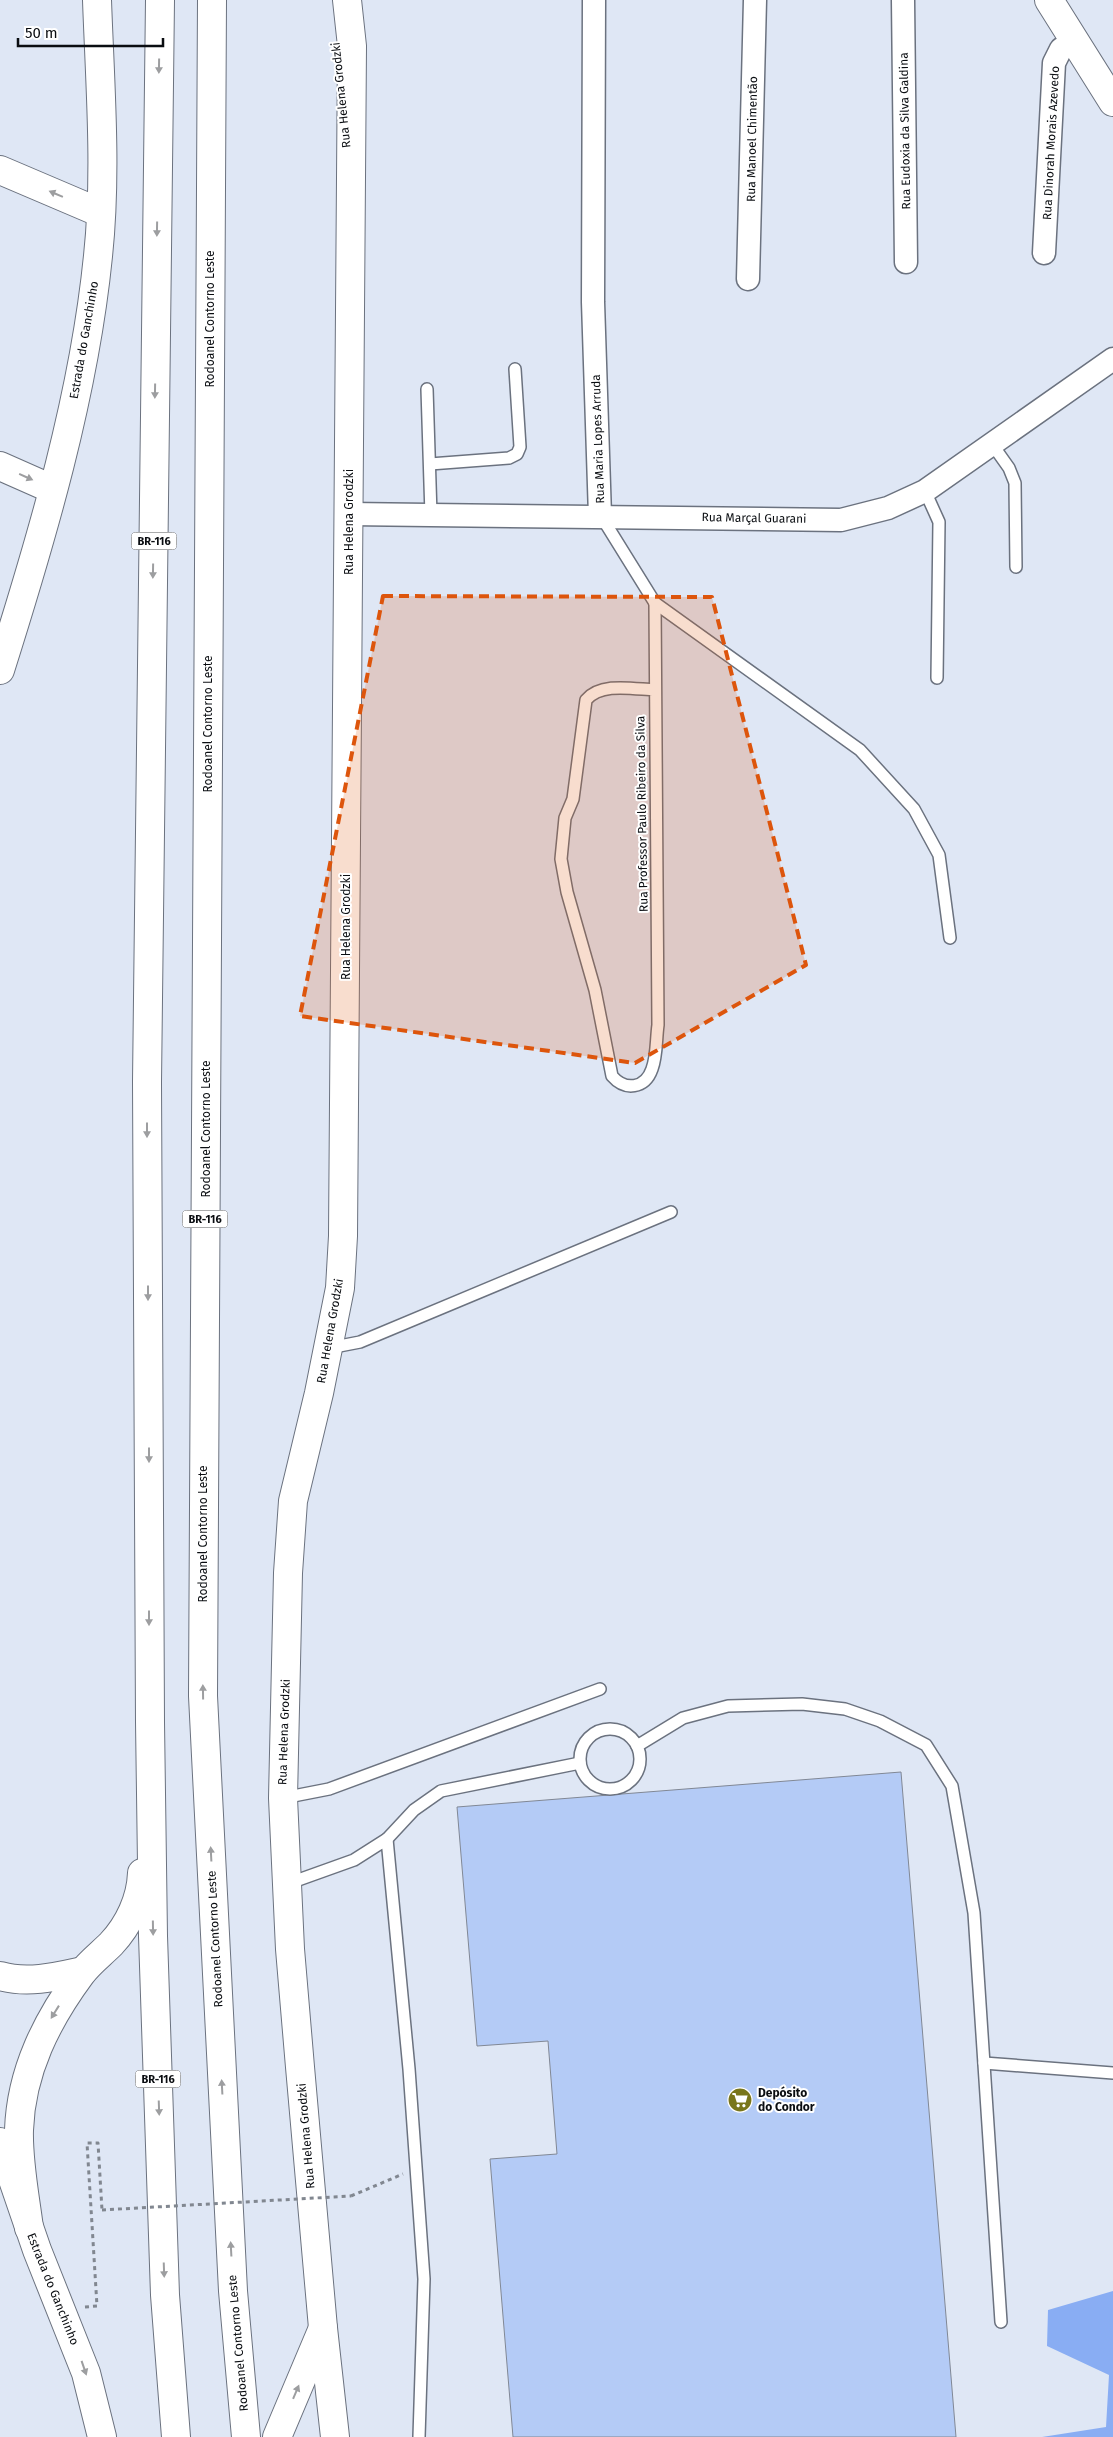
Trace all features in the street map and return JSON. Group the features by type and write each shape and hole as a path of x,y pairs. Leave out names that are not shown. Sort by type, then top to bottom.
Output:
{"main road":[{"name":"Estrada do Ganchinho","path":"0,670 52,489 92,305 101,212 97,0"},
{"name":"BR-116","path":"160,0 147,1082 150,1722 153,1936 164,2275 176,2437"},
{"name":"Rodoanel Contorno Leste","path":"212,0 202,1696 233,2291 246,2437"},
{"name":"Rua Helena Grodzki","path":"330,0 351,189"},
{"name":"Rua Helena Grodzki","path":"335,2437 323,2328 300,2067 282,1798 288,1573 293,1501 320,1393 340,1288 343,1236 352,46 347,0"},
{"path":"1049,0 1113,102"},
{"path":"0,170 101,212"},
{"path":"0,466 52,489"},
{"path":"29,2228 20,2157 19,2130 22,2101 37,2046 60,2003 83,1971 113,1942 126,1924 136,1905 142,1883 150,1722"},
{"path":"0,1976 26,1980 52,1978 83,1971"},
{"name":"Estrada do Ganchinho","path":"0,2142 29,2228 86,2373 102,2437"},
{"path":"277,2437 323,2328"}],"street":[{"name":"Rua Maria Lopes Arruda","path":"594,0 593,302 600,516"},
{"name":"Rua Manoel Chimentão","path":"748,279 755,0"},
{"name":"Rua Eudoxia da Silva Galdina","path":"903,0 906,262"},
{"name":"Rua Dinorah Morais Azevedo","path":"1044,253 1054,63 1061,49 1074,41"},
{"name":"Rua Marçal Guarani","path":"349,514 841,520 888,508 925,491 1113,359"}],"lane":[{"path":"430,464 509,458 517,454 520,447 515,369"},
{"path":"427,389 431,515"},
{"path":"992,444 1009,468 1015,483 1016,567"},
{"path":"925,491 939,522 937,678"},
{"name":"Rua Maria Lopes Arruda","path":"600,516 655,603 860,750 914,809 939,855 950,938"},
{"name":"Rua Professor Paulo Ribeiro da Silva","path":"655,603 658,1025 652,1070 644,1081 632,1087 620,1084 612,1076 595,990 567,892 561,859 565,818 574,799 586,700 592,693 601,689 655,690"},
{"path":"328,1348 360,1342 672,1212"},
{"path":"282,1798 329,1789 600,1688"},
{"path":"637,1746 683,1718 728,1706 802,1704 845,1709 880,1721 926,1745 952,1786 974,1913 1001,2322"},
{"path":"615,1729 624,1732 637,1746 640,1764 631,1780 623,1786 605,1788 596,1785 583,1772 580,1763 584,1745 597,1732 615,1729"},
{"path":"287,1884 354,1860 387,1838 414,1810 441,1791 580,1763"},
{"path":"387,1838 409,2069 424,2279 419,2437"},
{"path":"984,2063 1113,2074"}],"path":[{"path":"62,2308 97,2306 86,2143 98,2143 102,2210 351,2196 416,2168"}],"highlighted area":[{"path":"383,596 712,597 806,965 635,1063 300,1016"}],"shaded area":[{"path":"1113,2291 1113,2437 1042,2437 1106,2427 1109,2375 1047,2346 1048,2310"}],"building":[{"name":"Depósito do Condor","path":"901,1772 956,2437 513,2437 490,2159 557,2154 548,2041 477,2046 457,1807"}],"place":[{"name":"Depósito do Condor","path":"740,2100"}]}
